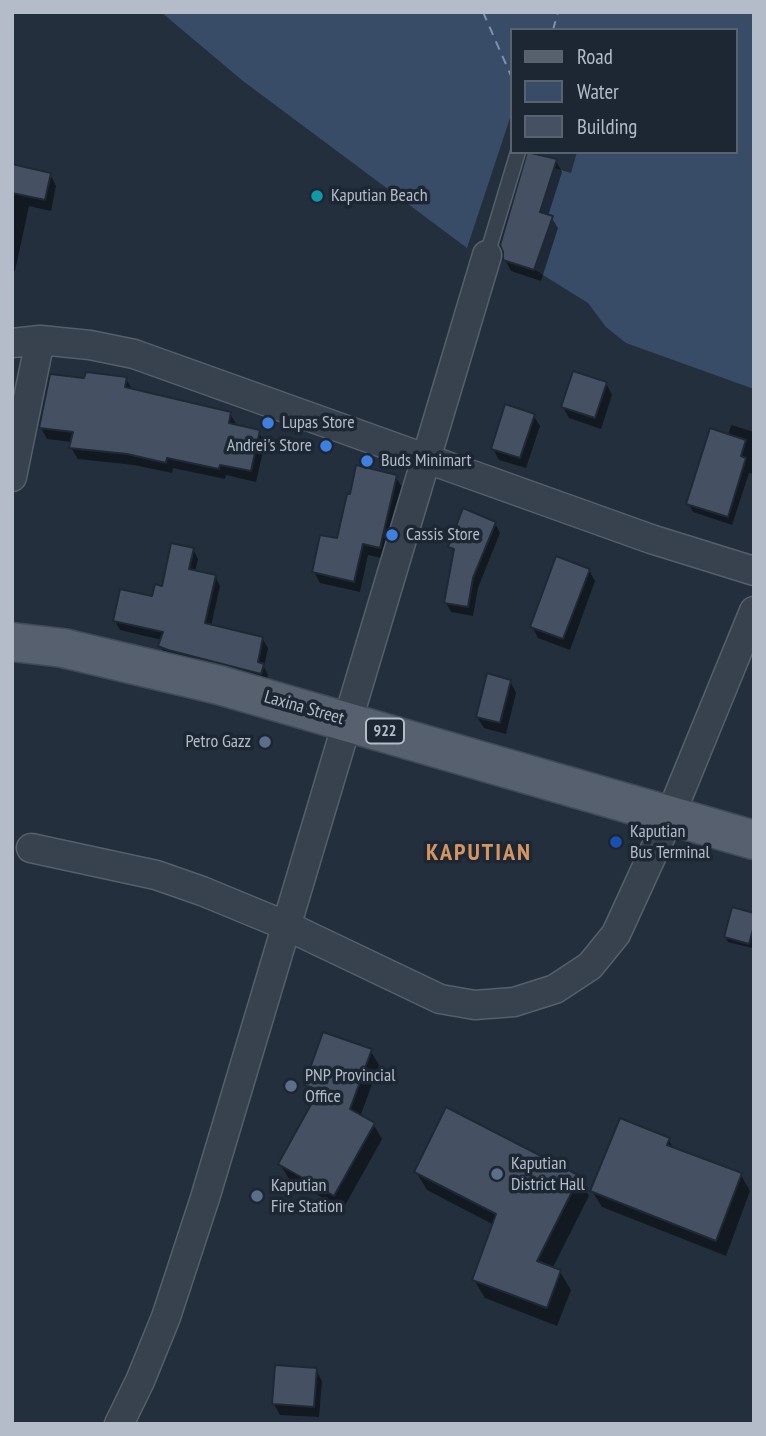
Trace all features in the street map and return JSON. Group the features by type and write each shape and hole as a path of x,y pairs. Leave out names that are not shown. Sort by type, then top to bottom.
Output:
{"main road":[{"name":"Laxina Street","path":"12,642 63,648 112,658 349,720 754,840"}],"street":[{"path":"119,1424 166,1317 209,1185 487,255"},
{"path":"12,477 40,340"},
{"path":"12,343 40,340 90,345 134,354 651,539 754,571"},
{"path":"31,848 156,875 287,926 440,999 475,1005 514,1002 555,989 590,966 616,934 670,816 754,611"}],"lane":[{"path":"487,255 517,154"}],"water":[{"path":"161,12 754,12 754,389 626,343 606,327 588,303 535,270 467,248 243,81"}],"pier":[{"path":"510,118 510,154 576,154 571,173 554,168 540,211 553,216 534,270 467,248"}],"building":[{"path":"526,154 557,159 540,212 553,216 534,270 503,260 500,245"},
{"path":"12,164 51,173 45,200 12,193"},
{"path":"573,371 607,382 595,418 561,407"},
{"path":"86,372 127,377 125,387 231,412 229,423 260,430 251,471 220,465 219,469 167,458 166,463 127,454 69,448 73,432 39,428 50,374 84,378"},
{"path":"505,404 535,414 520,458 491,449"},
{"path":"710,428 746,440 741,456 746,458 728,517 686,504"},
{"path":"356,465 397,475 380,548 363,544 354,582 312,572 320,535 337,538"},
{"path":"463,508 496,522 473,578 468,607 444,603 454,549 448,547"},
{"path":"171,543 194,548 189,569 216,575 205,623 263,637 258,662 264,664 261,674 168,650 158,646 163,632 113,621 120,589 152,596 155,584 162,586"},
{"path":"556,556 590,569 563,639 530,627"},
{"path":"487,673 511,680 500,723 476,717"},
{"path":"732,907 754,913 749,944 724,937"},
{"path":"323,1032 372,1049 350,1109 375,1123 334,1196 278,1164 319,1090 304,1085"},
{"name":"Kaputian District Hall","path":"446,1107 580,1176 537,1261 561,1270 547,1308 472,1280 496,1214 414,1172"},
{"path":"620,1118 670,1138 667,1145 742,1173 716,1241 590,1191"},
{"path":"275,1365 317,1368 314,1407 272,1404"}],"ferry route":[{"path":"483,12 510,73"},
{"path":"554,28 558,12"}],"place":[{"name":"Kaputian Beach","path":"317,196"},
{"name":"Lupas Store","path":"268,423"},
{"name":"Andrei's Store","path":"326,446"},
{"name":"Buds Minimart","path":"367,461"},
{"name":"Cassis Store","path":"392,535"},
{"name":"Petro Gazz","path":"265,742"},
{"name":"Kaputian Bus Terminal","path":"616,842"},
{"name":"PNP Provincial Office","path":"291,1086"},
{"name":"Kaputian District Hall","path":"497,1174"},
{"name":"Kaputian Fire Station","path":"257,1196"}],"district":[{"name":"KAPUTIAN","path":"479,853"}]}
